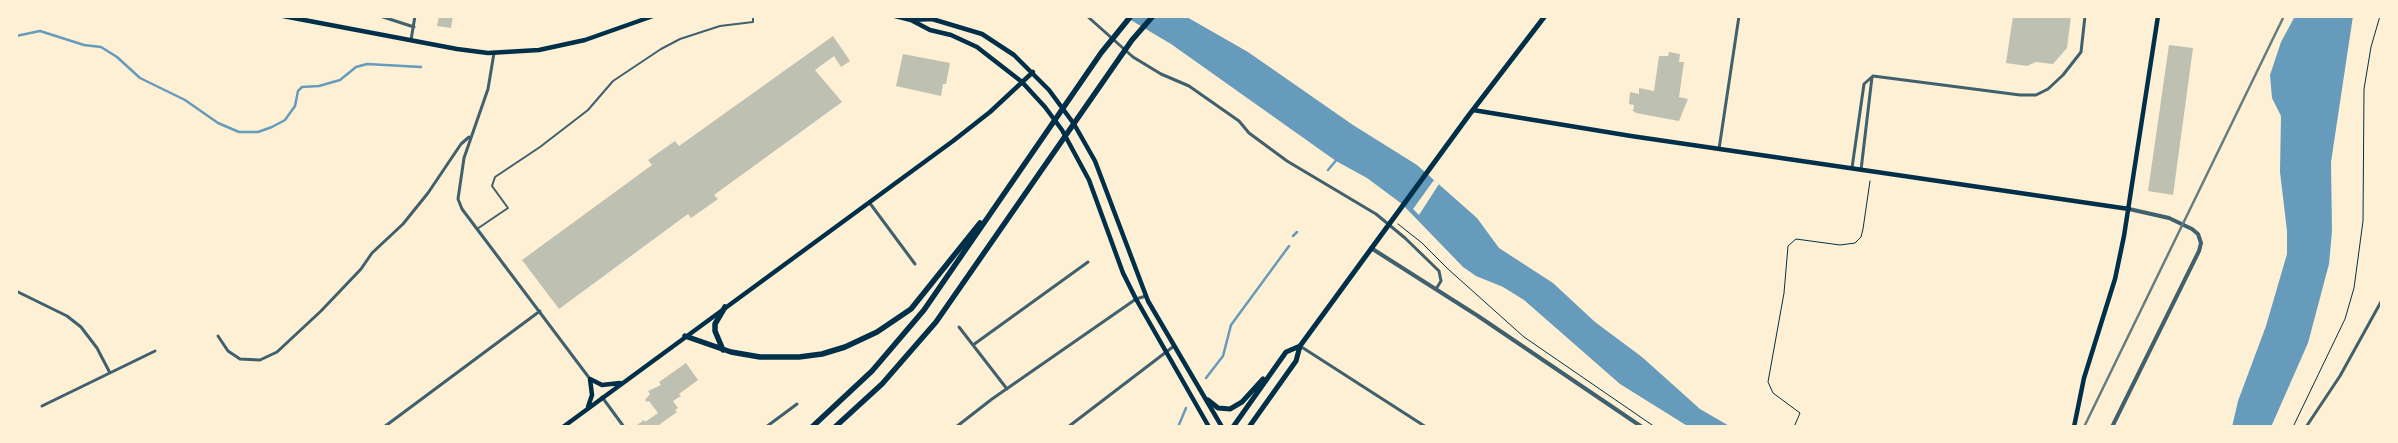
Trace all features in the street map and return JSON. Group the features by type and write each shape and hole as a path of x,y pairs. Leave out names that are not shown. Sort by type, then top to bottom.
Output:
{"highway":[{"path":"812,427 846,397 900,339 953,270 990,212 1101,52 1131,16"},
{"path":"835,427 894,372 936,322 1132,40 1153,16"},
{"path":"685,336 742,355 799,357 822,354 845,347 877,332 911,309 968,235 990,212"},
{"path":"723,350 715,331 716,324 725,307"}],"main road":[{"path":"283,16 411,41 494,53 539,50 568,44 653,16"},
{"path":"895,16 911,20 930,30 958,37 977,46 1022,82 1040,100 1062,130 1077,157 1088,180 1123,273 1167,351 1186,390 1209,427"},
{"path":"1249,427 1296,360 1300,346 1430,167 1545,16"},
{"path":"2074,427 2084,378 2115,279 2124,236 2158,16"},
{"path":"911,20 932,19 971,30 1005,48 1033,72 1049,90 1086,144 1106,188 1146,296 1222,427"},
{"path":"564,427 685,336 974,126 1033,72"},
{"path":"1473,110 1719,149 2129,209"},
{"path":"1232,427 1286,352 1300,346"},
{"path":"1208,400 1222,409 1235,407 1278,362"},
{"path":"590,379 602,385 621,383"},
{"path":"588,408 592,395 590,379"}],"street":[{"path":"380,16 414,27"},
{"path":"411,41 415,16"},
{"path":"1087,16 1133,58 1161,74 1189,86 1239,121 1248,133 1287,161 1376,214 1405,238 1439,271 1441,281 1436,289"},
{"path":"1719,149 1739,16"},
{"path":"1852,168 1864,84 1873,76 2020,96 2036,95 2048,89 2063,75 2081,52 2085,16"},
{"path":"494,53 488,89 470,137 458,185 458,199 462,209 590,379"},
{"path":"1861,170 1873,76"},
{"path":"218,336 228,351 240,359 260,360 277,352 361,268 372,252 403,224 428,193 461,144 470,137"},
{"path":"869,202 915,264"},
{"path":"2112,427 2199,251 2201,243 2198,234 2176,222 2161,215 2129,209"},
{"path":"1371,248 1436,289 1642,427"},
{"path":"973,345 1088,262"},
{"path":"16,291 67,316 81,327 97,348 110,373"},
{"path":"956,427 1136,299 1146,296"},
{"path":"2306,427 2340,376 2382,300"},
{"path":"384,427 540,311"},
{"path":"959,327 1007,389"},
{"path":"1068,427 1175,346"},
{"path":"1300,346 1426,427"},
{"path":"42,406 154,351"},
{"path":"602,397 624,427"},
{"path":"766,427 797,404"}],"lane":[{"path":"478,229 508,208 492,186 495,177 582,114 613,81 661,49 680,39 720,26 753,22 753,16"}],"path":[{"path":"2293,427 2344,320 2354,288 2363,221 2364,89 2371,47 2380,16"},
{"path":"1794,427 1800,413 1776,397 1768,382 1784,292 1788,246 1796,240 1840,245 1855,243 1861,237 1863,229 1870,181"},
{"path":"1401,227 1524,337 1656,427"}],"water":[{"path":"1124,16 1185,16 1248,52 1353,125 1417,165 1477,218 1499,248 1553,283 1595,322 1642,357 1700,409 1731,427 1689,427 1620,384 1524,300 1503,287 1476,276 1463,267 1402,204 1367,178 1336,161 1171,44"},
{"path":"2295,16 2353,16 2331,162 2332,231 2329,264 2308,343 2271,427 2232,427 2238,401 2266,326 2287,254 2287,231 2280,172 2281,116 2272,98 2270,75 2281,42"}],"pier":[{"path":"1434,180 1439,184 1419,215 1413,209"}],"building":[{"path":"439,16 453,16 451,28 437,26"},
{"path":"2013,16 2071,16 2067,48 2053,64 2036,62 2027,66 2006,63"},
{"path":"833,36 850,61 841,67 834,56 815,70 842,102 714,195 718,199 691,218 688,214 559,309 522,260 652,165 648,160 675,141 679,146"},
{"path":"2169,45 2193,48 2173,195 2148,191"},
{"path":"1669,52 1680,54 1679,62 1684,62 1679,97 1688,99 1679,121 1636,113 1633,111 1634,105 1629,104 1630,92 1639,94 1639,88 1654,91 1659,56 1668,56"},
{"path":"903,54 950,63 946,84 943,84 941,96 896,86"},
{"path":"686,363 698,380 679,394 681,396 673,401 678,408 675,410 677,412 656,427 638,427 637,425 644,420 645,422 658,413 649,401 645,400 650,394 648,391 661,385 659,382"}],"waterway":[{"path":"16,36 40,31 84,45 101,47 117,57 140,78 185,100 218,123 239,132 258,132 285,120 295,106 298,91 302,87 319,86 340,80 356,67 367,64 421,67"},
{"path":"1328,170 1338,158"},
{"path":"1293,236 1297,232"},
{"path":"1206,378 1223,356 1231,325 1289,246"},
{"path":"1178,427 1186,408"}],"railway":[{"path":"2084,427 2284,16"}]}
